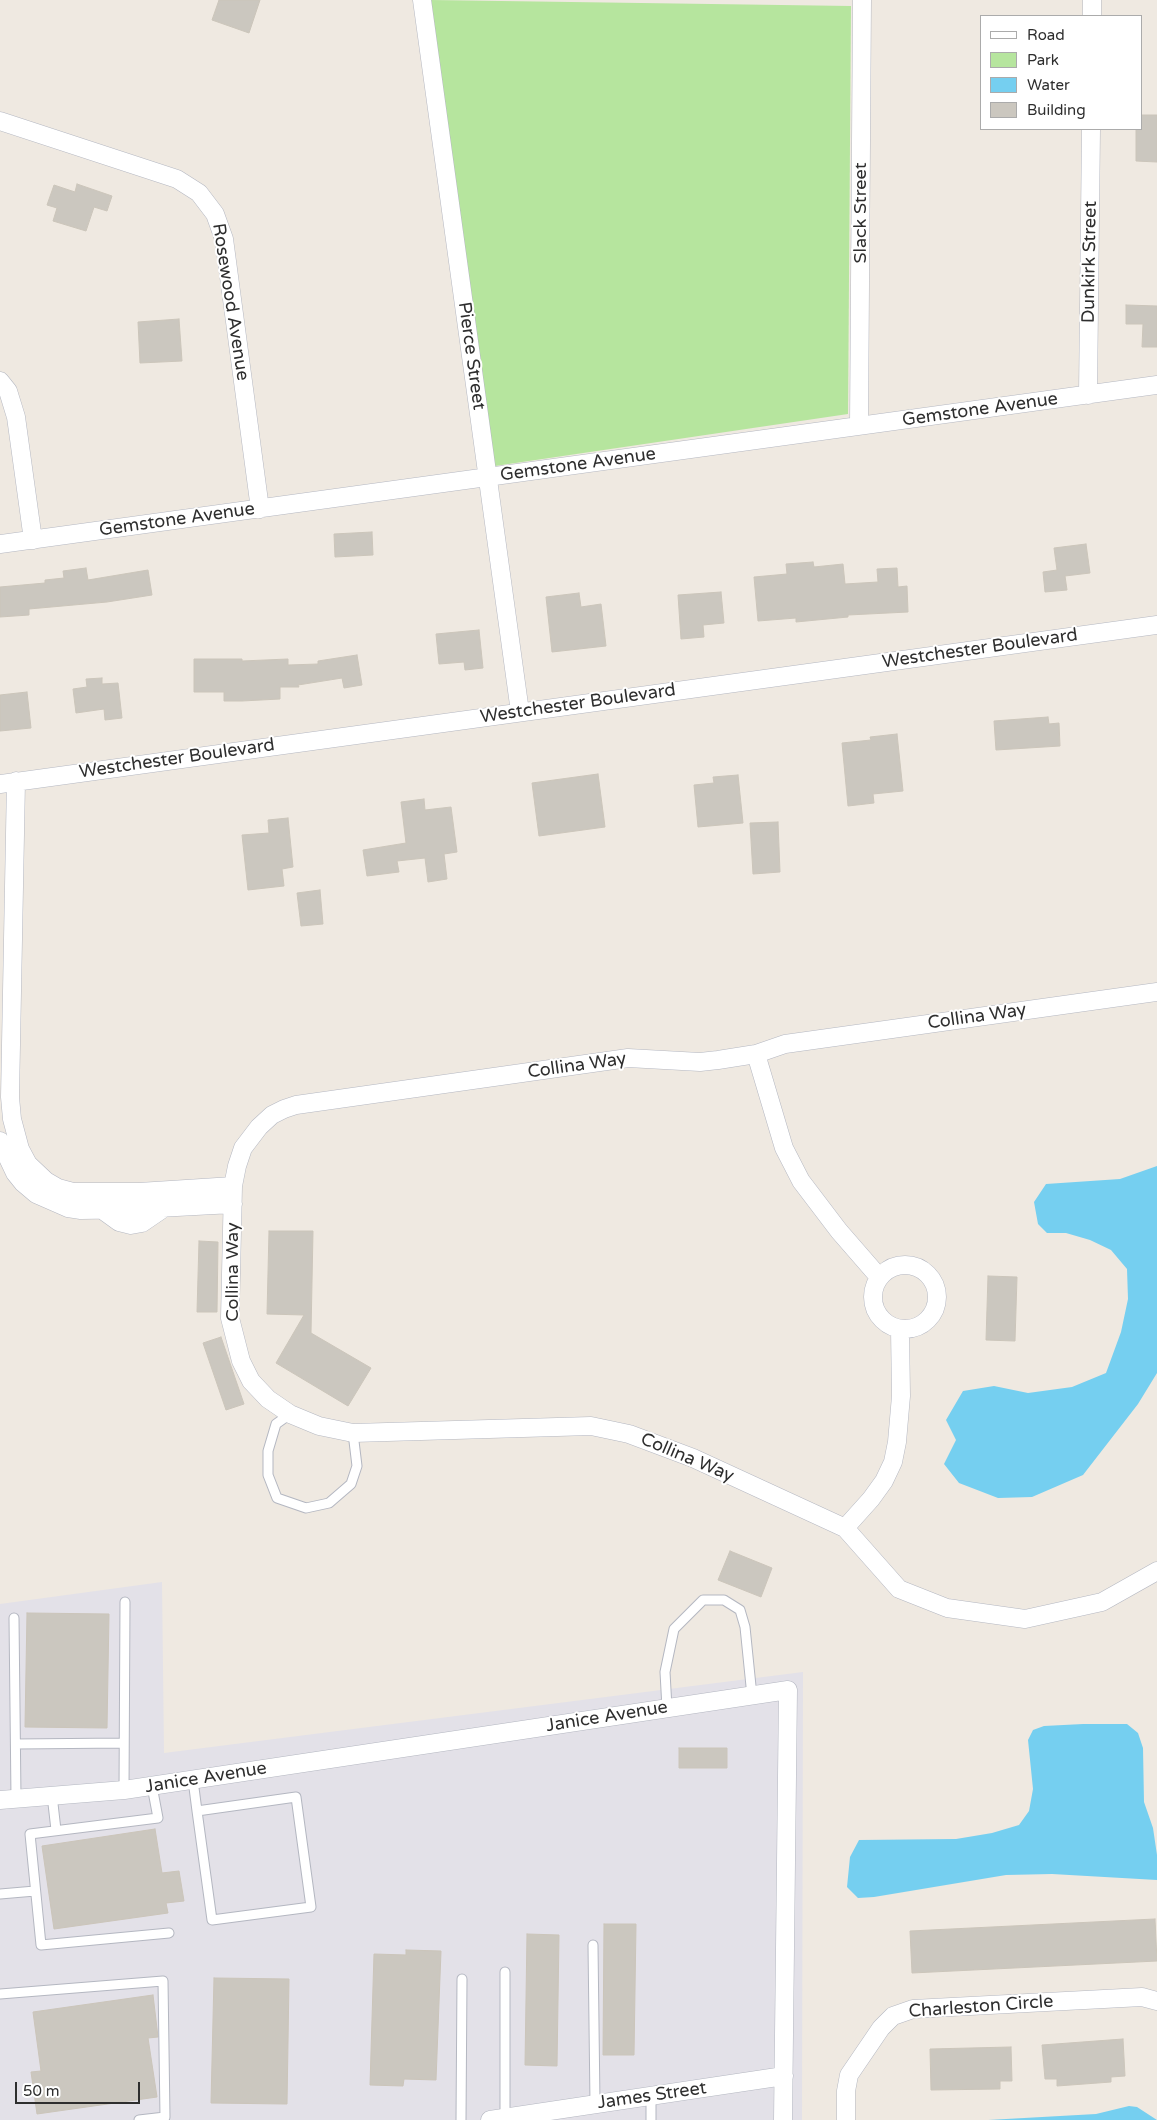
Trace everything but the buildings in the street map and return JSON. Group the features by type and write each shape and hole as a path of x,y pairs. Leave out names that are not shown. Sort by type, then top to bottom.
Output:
{"street":[{"name":"Pierce Street","path":"422,0 520,712"},
{"name":"Slack Street","path":"859,426 862,0"},
{"path":"1092,0 1092,15"},
{"name":"Rosewood Avenue","path":"0,121 177,179 199,193 215,214 224,239 260,509"},
{"name":"Dunkirk Street","path":"1088,395 1091,130"},
{"path":"0,381 8,391 16,417 33,540"},
{"name":"Gemstone Avenue","path":"0,544 1157,386"},
{"name":"Westchester Boulevard","path":"8,783 1157,625"},
{"path":"8,783 5,1103 20,1149 28,1164 29,1177 36,1194 54,1203 81,1210 101,1210 119,1222 131,1224 142,1223 174,1201 233,1186"},
{"name":"Collina Way","path":"1157,992 785,1044 756,1054 700,1062 628,1058 296,1105 272,1115 244,1148 233,1186 230,1318 241,1361 251,1380 268,1399 290,1414 319,1426 353,1433 591,1426 610,1429 693,1458 845,1528 899,1589 947,1608 1025,1619 1102,1602 1157,1571"},
{"path":"756,1054 784,1148 801,1181 839,1232 879,1276"},
{"path":"0,1141 15,1173 46,1181 58,1188 72,1192 232,1204"},
{"path":"903,1264 921,1268 934,1282 937,1299 930,1316 916,1327 900,1329 889,1325 876,1312 872,1294 879,1276 894,1266 903,1264"},
{"path":"845,1528 871,1499 884,1481 893,1462 897,1442 901,1396 900,1329"},
{"name":"Janice Avenue","path":"8,1799 124,1790 788,1690 783,2120"},
{"name":"Charleston Circle","path":"846,2120 846,2090 849,2075 881,2028 893,2016 912,2009 1142,1997 1157,2001"},
{"name":"James Street","path":"497,2119 784,2076"}],"lane":[{"path":"290,1414 276,1424 268,1451 268,1475 277,1498 306,1508 330,1503 351,1484 357,1466 353,1433"},
{"path":"667,1708 665,1672 674,1629 703,1600 724,1600 740,1610 745,1627 752,1696"},
{"path":"124,1790 125,1602"},
{"path":"8,1799 16,1744 14,1618"},
{"path":"16,1744 124,1743"},
{"path":"193,1780 197,1811 212,1920 311,1907 296,1797 197,1811"},
{"path":"152,1786 158,1818 30,1834 41,1945 169,1933"},
{"path":"52,1796 56,1830"},
{"path":"0,1894 35,1890"},
{"path":"593,1944 595,2104"},
{"path":"497,2119 505,1972"},
{"path":"461,2120 462,1979"},
{"path":"0,1994 162,1981 165,2117 139,2120"},
{"path":"651,2096 651,2120"}],"shaded area":[{"path":"162,1582 164,1753 803,1672 802,2120 0,2120 0,1604"}],"green space":[{"path":"431,0 851,6 848,414 495,466"}],"water":[{"path":"1157,1166 1157,1373 1138,1404 1083,1475 1032,1497 998,1498 959,1483 944,1464 956,1440 946,1420 963,1391 994,1386 1028,1393 1072,1387 1106,1373 1121,1332 1128,1299 1127,1269 1111,1250 1090,1240 1066,1233 1047,1233 1038,1224 1034,1202 1046,1184 1120,1179"},
{"path":"1127,1724 1138,1733 1143,1748 1144,1802 1153,1828 1157,1855 1157,1880 1052,1874 1006,1875 858,1898 847,1887 850,1857 859,1840 956,1839 992,1833 1019,1825 1029,1811 1033,1789 1028,1740 1033,1730 1044,1726"},
{"path":"1129,2106 1137,2107 1157,2120 988,2120 1096,2114"}]}
